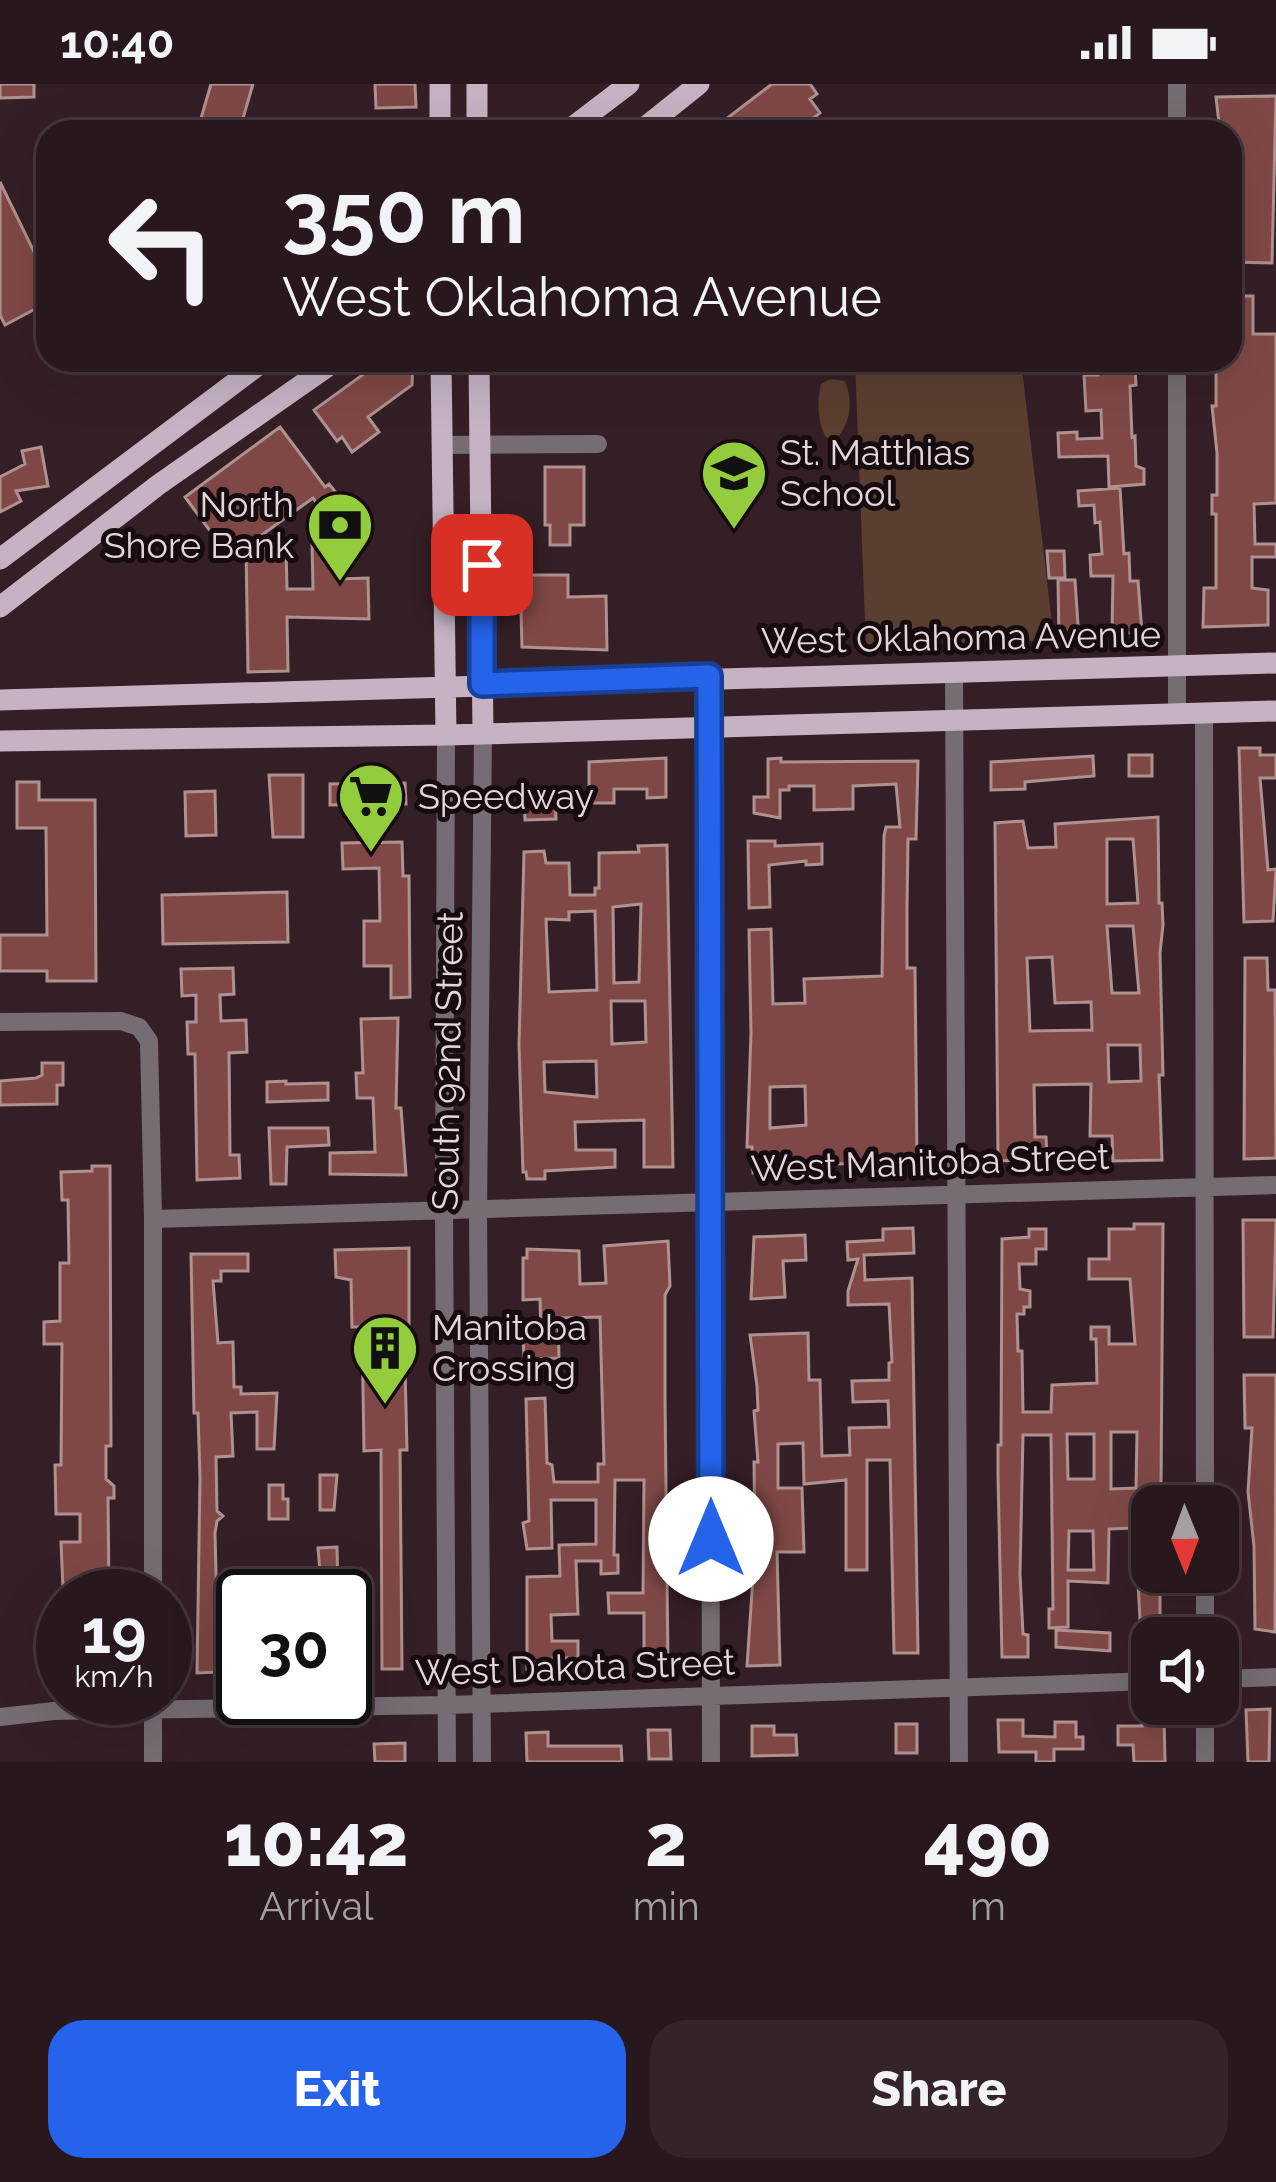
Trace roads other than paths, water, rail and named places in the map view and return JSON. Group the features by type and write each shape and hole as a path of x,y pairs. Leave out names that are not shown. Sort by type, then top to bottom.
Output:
{"main road":[{"path":"440,84 440,120"},
{"path":"477,84 478,120"},
{"path":"582,120 629,84"},
{"path":"653,120 699,84"},
{"path":"0,559 249,372"},
{"path":"0,607 158,485 321,372"},
{"name":"South 92nd Street","path":"441,372 446,735"},
{"name":"South 92nd Street","path":"478,372 483,734"},
{"name":"West Oklahoma Avenue","path":"0,700 1276,662"},
{"path":"0,741 446,735 1276,711"}],"street":[{"path":"1177,120 1178,84"},
{"path":"1177,372 1177,714"},
{"path":"442,445 598,444"},
{"path":"954,670 959,1762"},
{"path":"709,676 712,1762"},
{"path":"1204,713 1205,1485"},
{"name":"South 92nd Street","path":"482,1762 478,1210 483,734"},
{"name":"South 92nd Street","path":"446,735 447,1762"},
{"path":"0,1022 121,1021 139,1027 148,1041 153,1569"},
{"name":"West Manitoba Street","path":"153,1219 1276,1185"},
{"path":"1239,1678 1276,1677"},
{"name":"West Dakota Street","path":"192,1704 448,1705 1131,1683"},
{"name":"West Dakota Street","path":"0,1717 36,1714"},
{"path":"153,1725 153,1762"},
{"path":"1205,1725 1205,1762"}],"place":[{"name":"St. Matthias School","path":"734,532"},
{"name":"North Shore Bank","path":"340,584"},
{"name":"Speedway","path":"371,855"},
{"name":"Manitoba Crossing","path":"385,1407"}]}
